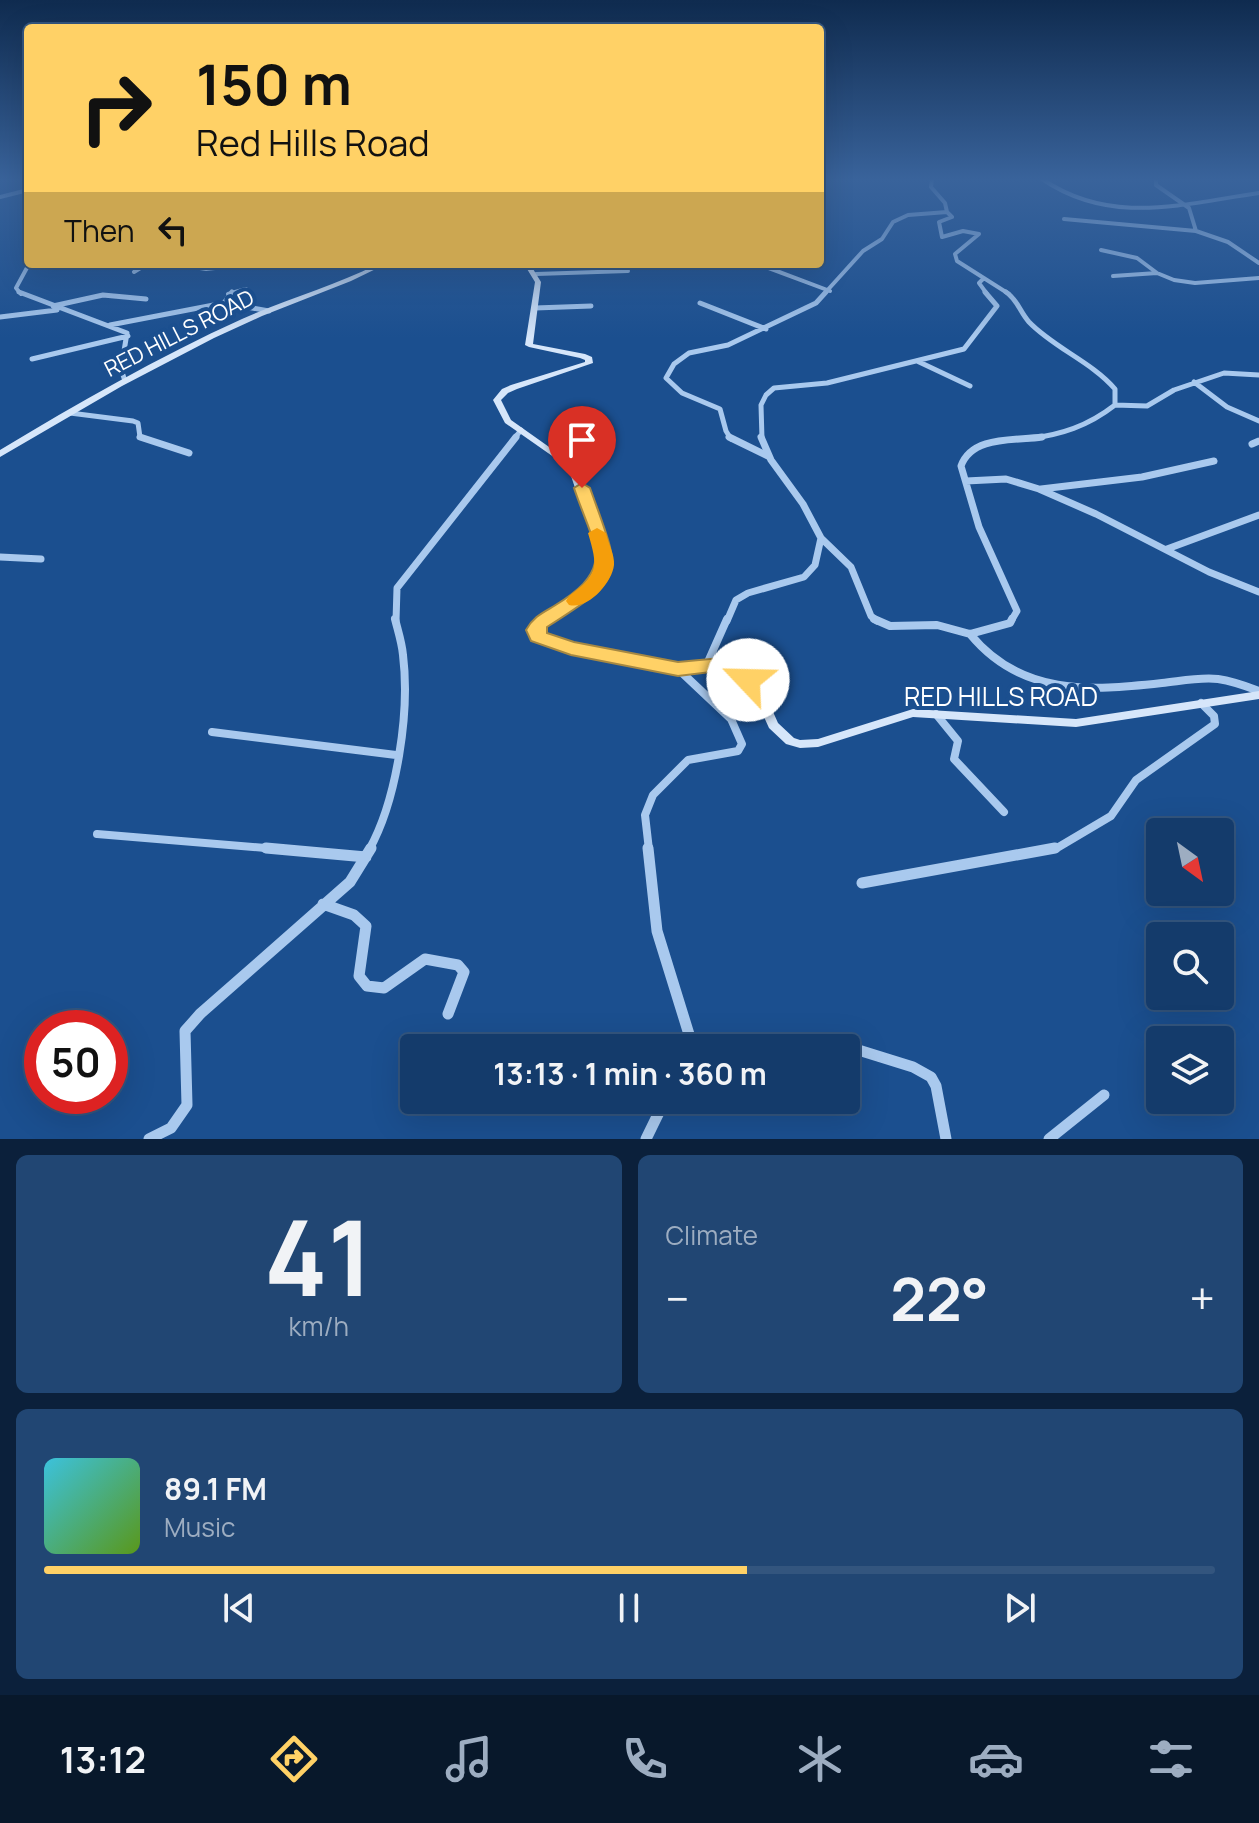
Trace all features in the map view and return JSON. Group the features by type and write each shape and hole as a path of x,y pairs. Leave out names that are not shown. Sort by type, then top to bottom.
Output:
{"main road":[{"name":"RED HILLS ROAD","path":"0,454 125,381 269,311 340,286 375,268"},
{"path":"531,268 536,274"},
{"name":"RED HILLS ROAD","path":"536,274 529,345 582,356 589,359 589,363 514,387 498,396 498,404 508,421 572,466 605,562 602,575 593,588 539,623 536,630 538,637 571,648 678,669 721,664 737,670 760,696 773,725 790,741 800,744 818,743 913,713 1076,723 1259,693"}],"street":[{"path":"768,456 728,437 724,430 725,416 720,409 682,393 666,378 674,364 689,353 728,345 806,309 830,291 863,251 882,239 884,232"},
{"path":"939,232 939,235 948,237 960,232"},
{"path":"977,232 979,234 955,254 957,261 1013,297 1023,315 1041,334 1110,383 1115,389 1115,405"},
{"path":"1199,232 1228,242 1259,263"},
{"path":"1101,250 1137,258 1157,273"},
{"path":"27,268 16,288 20,294 127,333 128,336"},
{"path":"134,272 140,268"},
{"path":"621,272 622,268"},
{"path":"769,268 830,291"},
{"path":"536,274 628,271"},
{"path":"1113,276 1157,273 1195,283 1259,278"},
{"path":"984,278 979,283 980,287 997,306 964,349 827,383 788,383 770,389 761,401 757,430 768,456 804,505 821,538 851,567 876,622 895,627 947,626 970,634 1010,623 1017,611 979,527 961,466 962,459 976,447 1075,430 1094,421 1115,405 1147,406 1194,382 1224,373 1259,375"},
{"path":"224,303 229,293 246,289"},
{"path":"51,307 103,295 146,299"},
{"path":"106,325 224,303 269,311"},
{"path":"700,303 766,329"},
{"path":"535,308 591,306"},
{"path":"0,317 59,310"},
{"path":"125,381 121,369 123,348 128,336"},
{"path":"32,359 128,336"},
{"path":"915,361 970,386"},
{"path":"1194,382 1227,407 1259,421"},
{"path":"70,413 133,421 138,423 140,437 189,453"},
{"path":"149,1139 171,1128 187,1105 185,1031 200,1014 350,882 366,857 382,823 406,697 404,658 392,611 397,588 521,430"},
{"path":"1039,489 1142,477 1214,461"},
{"path":"966,481 1006,479 1039,489 1209,572 1259,592"},
{"path":"1167,549 1259,515"},
{"path":"707,664 736,600 748,593 804,577 815,565 821,538"},
{"path":"0,557 41,559"},
{"path":"970,634 980,650 1001,665 1026,677 1052,684 1103,688 1217,679 1259,693"},
{"path":"678,669 731,719 742,744 738,751 729,755 688,760 653,795 645,815 657,931 687,1034"},
{"path":"862,883 1057,848 1073,841 1111,816 1136,780 1215,724 1214,716 1201,703"},
{"path":"936,714 958,741 954,759 1004,812"},
{"path":"212,732 396,755"},
{"path":"97,834 366,857"},
{"path":"323,904 356,913 364,919 368,927 359,976 364,984 373,989 389,986 421,960 452,961 461,966 464,972 448,1014"},
{"path":"860,1051 913,1067 931,1077 936,1086 946,1139"},
{"path":"1049,1139 1104,1095"},
{"path":"646,1139 658,1114"}],"slow traffic":[{"path":"576,601 593,588 602,575 604,551 597,533"}],"route":[{"path":"582,488 604,551 602,575 593,588 539,623 536,630 538,637 571,648 678,669 721,664 737,670 748,680"}]}
